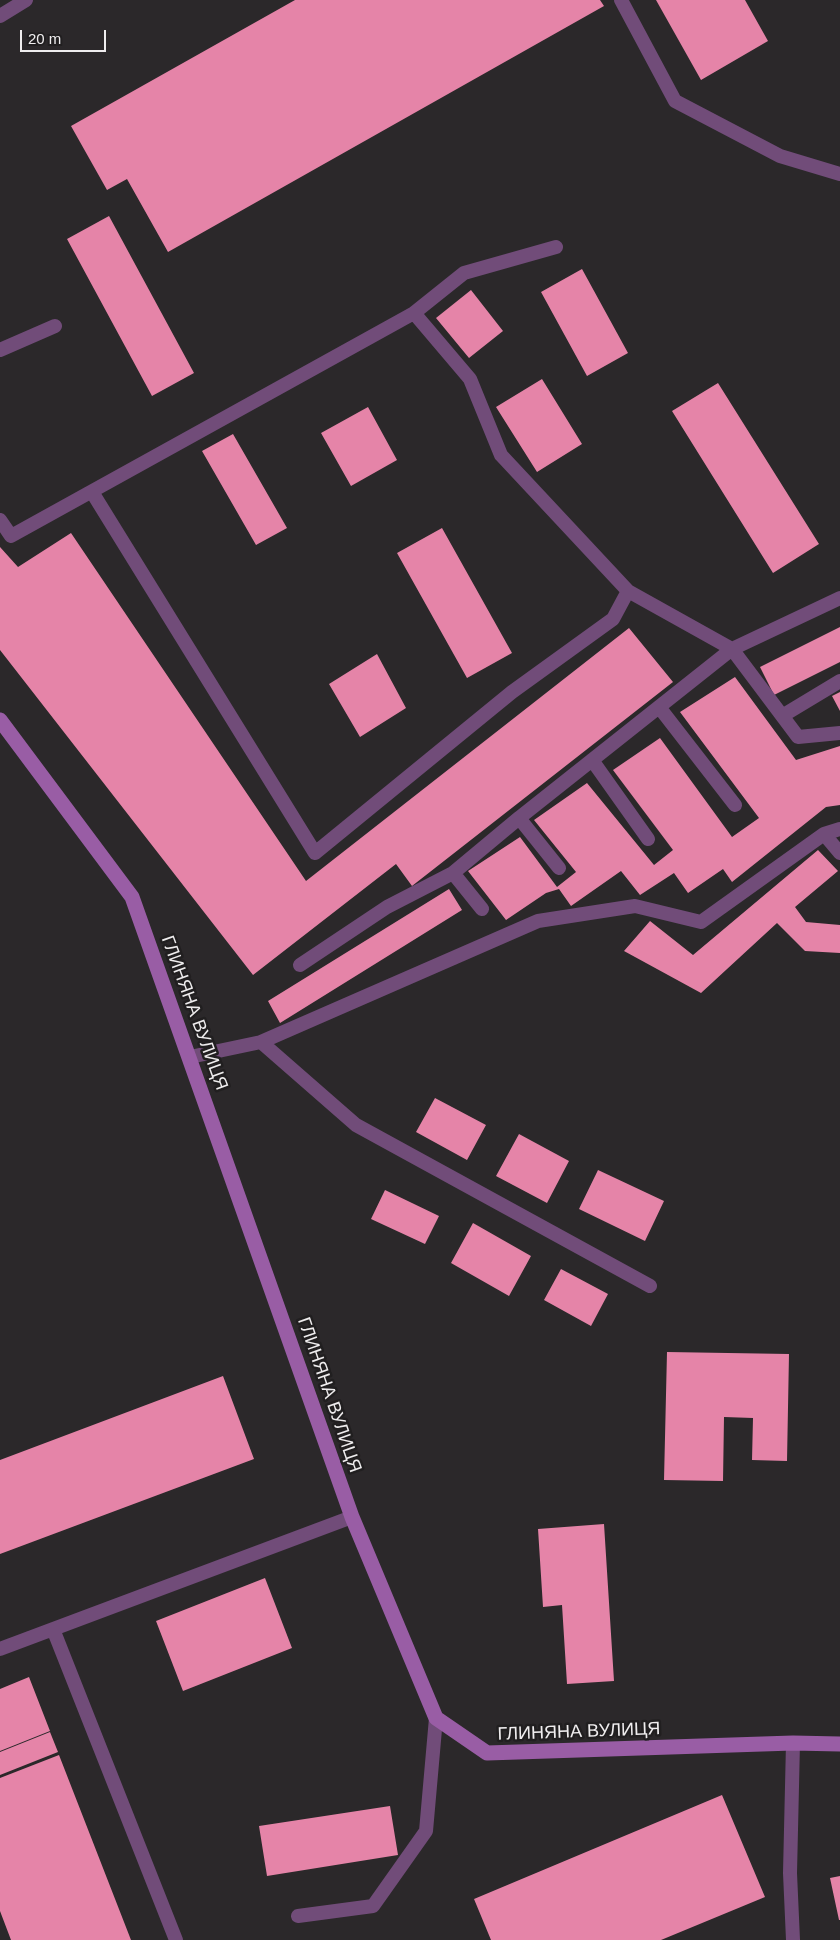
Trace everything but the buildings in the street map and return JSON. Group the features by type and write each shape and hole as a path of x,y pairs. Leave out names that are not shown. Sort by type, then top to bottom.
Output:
{"street":[{"name":"ГЛИНЯНА ВУЛИЦЯ","path":"0,720 132,897 352,1517 436,1718 487,1753 793,1743 840,1744"}],"lane":[{"path":"0,16 26,0"},
{"path":"621,0 675,101 780,156 840,174"},
{"path":"0,520 11,536 414,312 464,273 556,247"},
{"path":"414,312 470,379 501,455 628,591 732,649 798,737 840,732"},
{"path":"0,350 55,326"},
{"path":"92,492 315,853 512,692 613,619 628,591"},
{"path":"300,965 387,907 453,873 519,818 732,649 840,598"},
{"path":"782,716 840,681"},
{"path":"659,707 735,806"},
{"path":"592,760 648,839"},
{"path":"519,818 559,868"},
{"path":"190,1057 261,1042 538,921 634,906 701,922 824,834 840,829"},
{"path":"824,834 840,853"},
{"path":"453,873 482,909"},
{"path":"261,1042 356,1126 650,1286"},
{"path":"0,1649 352,1517"},
{"path":"53,1629 176,1940"},
{"path":"298,1916 372,1906 426,1831 436,1718"},
{"path":"793,1743 790,1873 793,1940"}]}
